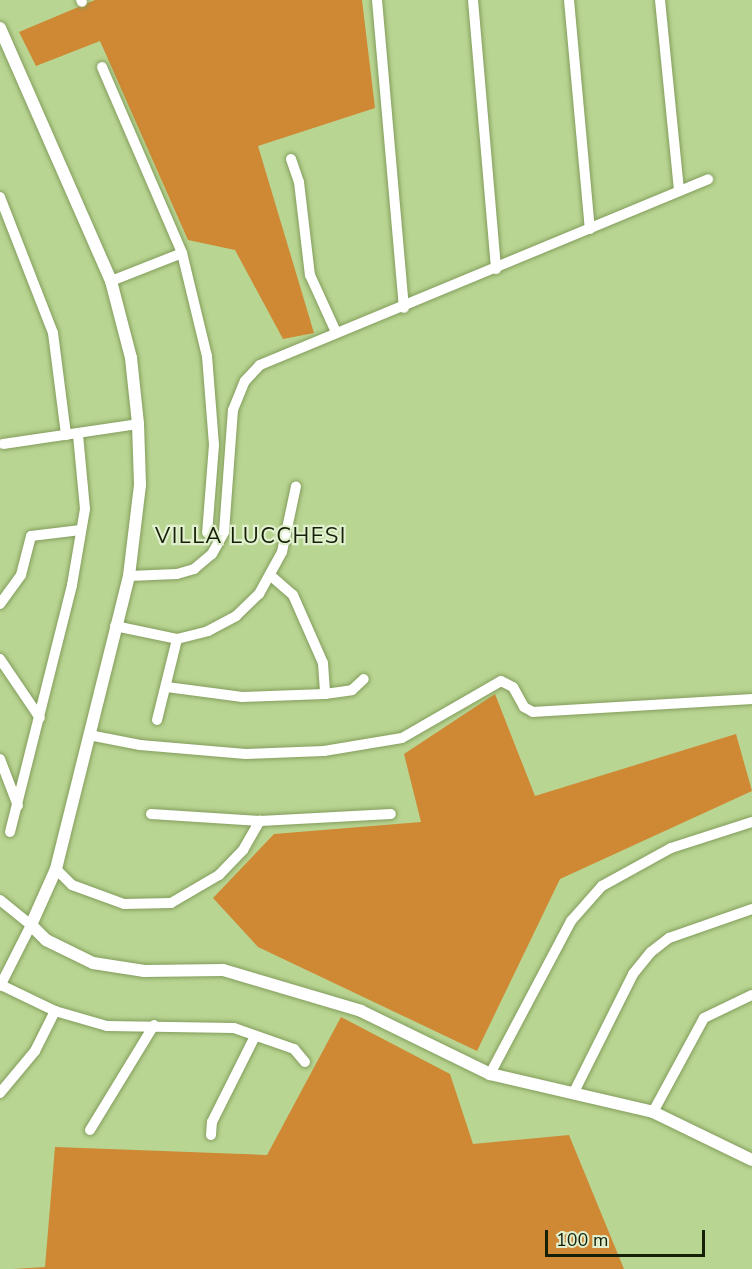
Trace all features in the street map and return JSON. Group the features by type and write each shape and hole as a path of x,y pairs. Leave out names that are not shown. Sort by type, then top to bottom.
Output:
{"street":[{"path":"377,0 404,308"},
{"path":"473,0 496,269"},
{"path":"569,0 590,229"},
{"path":"660,0 679,191"},
{"path":"2,33 111,281 131,358 138,424 140,485 129,576 56,869 31,925 4,968 0,985 55,1011 107,1026 234,1028 294,1049 304,1062"},
{"path":"102,67 182,253 207,356 214,445 207,532"},
{"path":"291,159 299,182 310,275 336,332"},
{"path":"129,576 177,574 194,569 212,554 224,532 233,410 245,381 260,365 336,332 404,308 708,179"},
{"path":"0,197 53,333 85,509 40,718 10,832"},
{"path":"111,281 182,253"},
{"path":"3,444 138,424"},
{"path":"115,626 177,639 208,632 236,616 259,594 282,552 296,486"},
{"path":"0,604 21,575 31,536 81,530"},
{"path":"270,574 293,595 323,663 325,694"},
{"path":"157,720 177,639"},
{"path":"0,659 40,718"},
{"path":"167,687 242,697 325,694 352,690 364,679"},
{"path":"88,735 140,745 246,754 324,751 402,738 501,681 513,687 524,707 534,712 752,699"},
{"path":"0,759 18,807"},
{"path":"151,814 260,821 391,814"},
{"path":"56,869 72,885 124,904 171,903 219,875 243,850 260,821"},
{"path":"490,1074 571,921 602,886 671,848 752,822"},
{"path":"0,900 46,940 93,963 144,971 223,970 361,1011 490,1074 653,1112 752,1160"},
{"path":"573,1092 633,974 651,952 669,938 752,909"},
{"path":"653,1112 704,1018 752,996"},
{"path":"0,1093 35,1051 55,1011"},
{"path":"90,1130 154,1025"},
{"path":"211,1135 212,1122 255,1036"}],"shaded area":[{"path":"95,0 362,0 375,108 258,146 314,333 283,339 235,250 188,240 100,41 36,66 19,32"},
{"path":"495,694 535,796 736,734 752,791 560,879 477,1051 258,947 213,898 274,834 421,822 404,754"},
{"path":"341,1017 450,1074 473,1144 569,1135 624,1269 13,1269 45,1267 55,1147 267,1155"}],"district":[{"name":"VILLA LUCCHESI","path":"251,537"}]}
